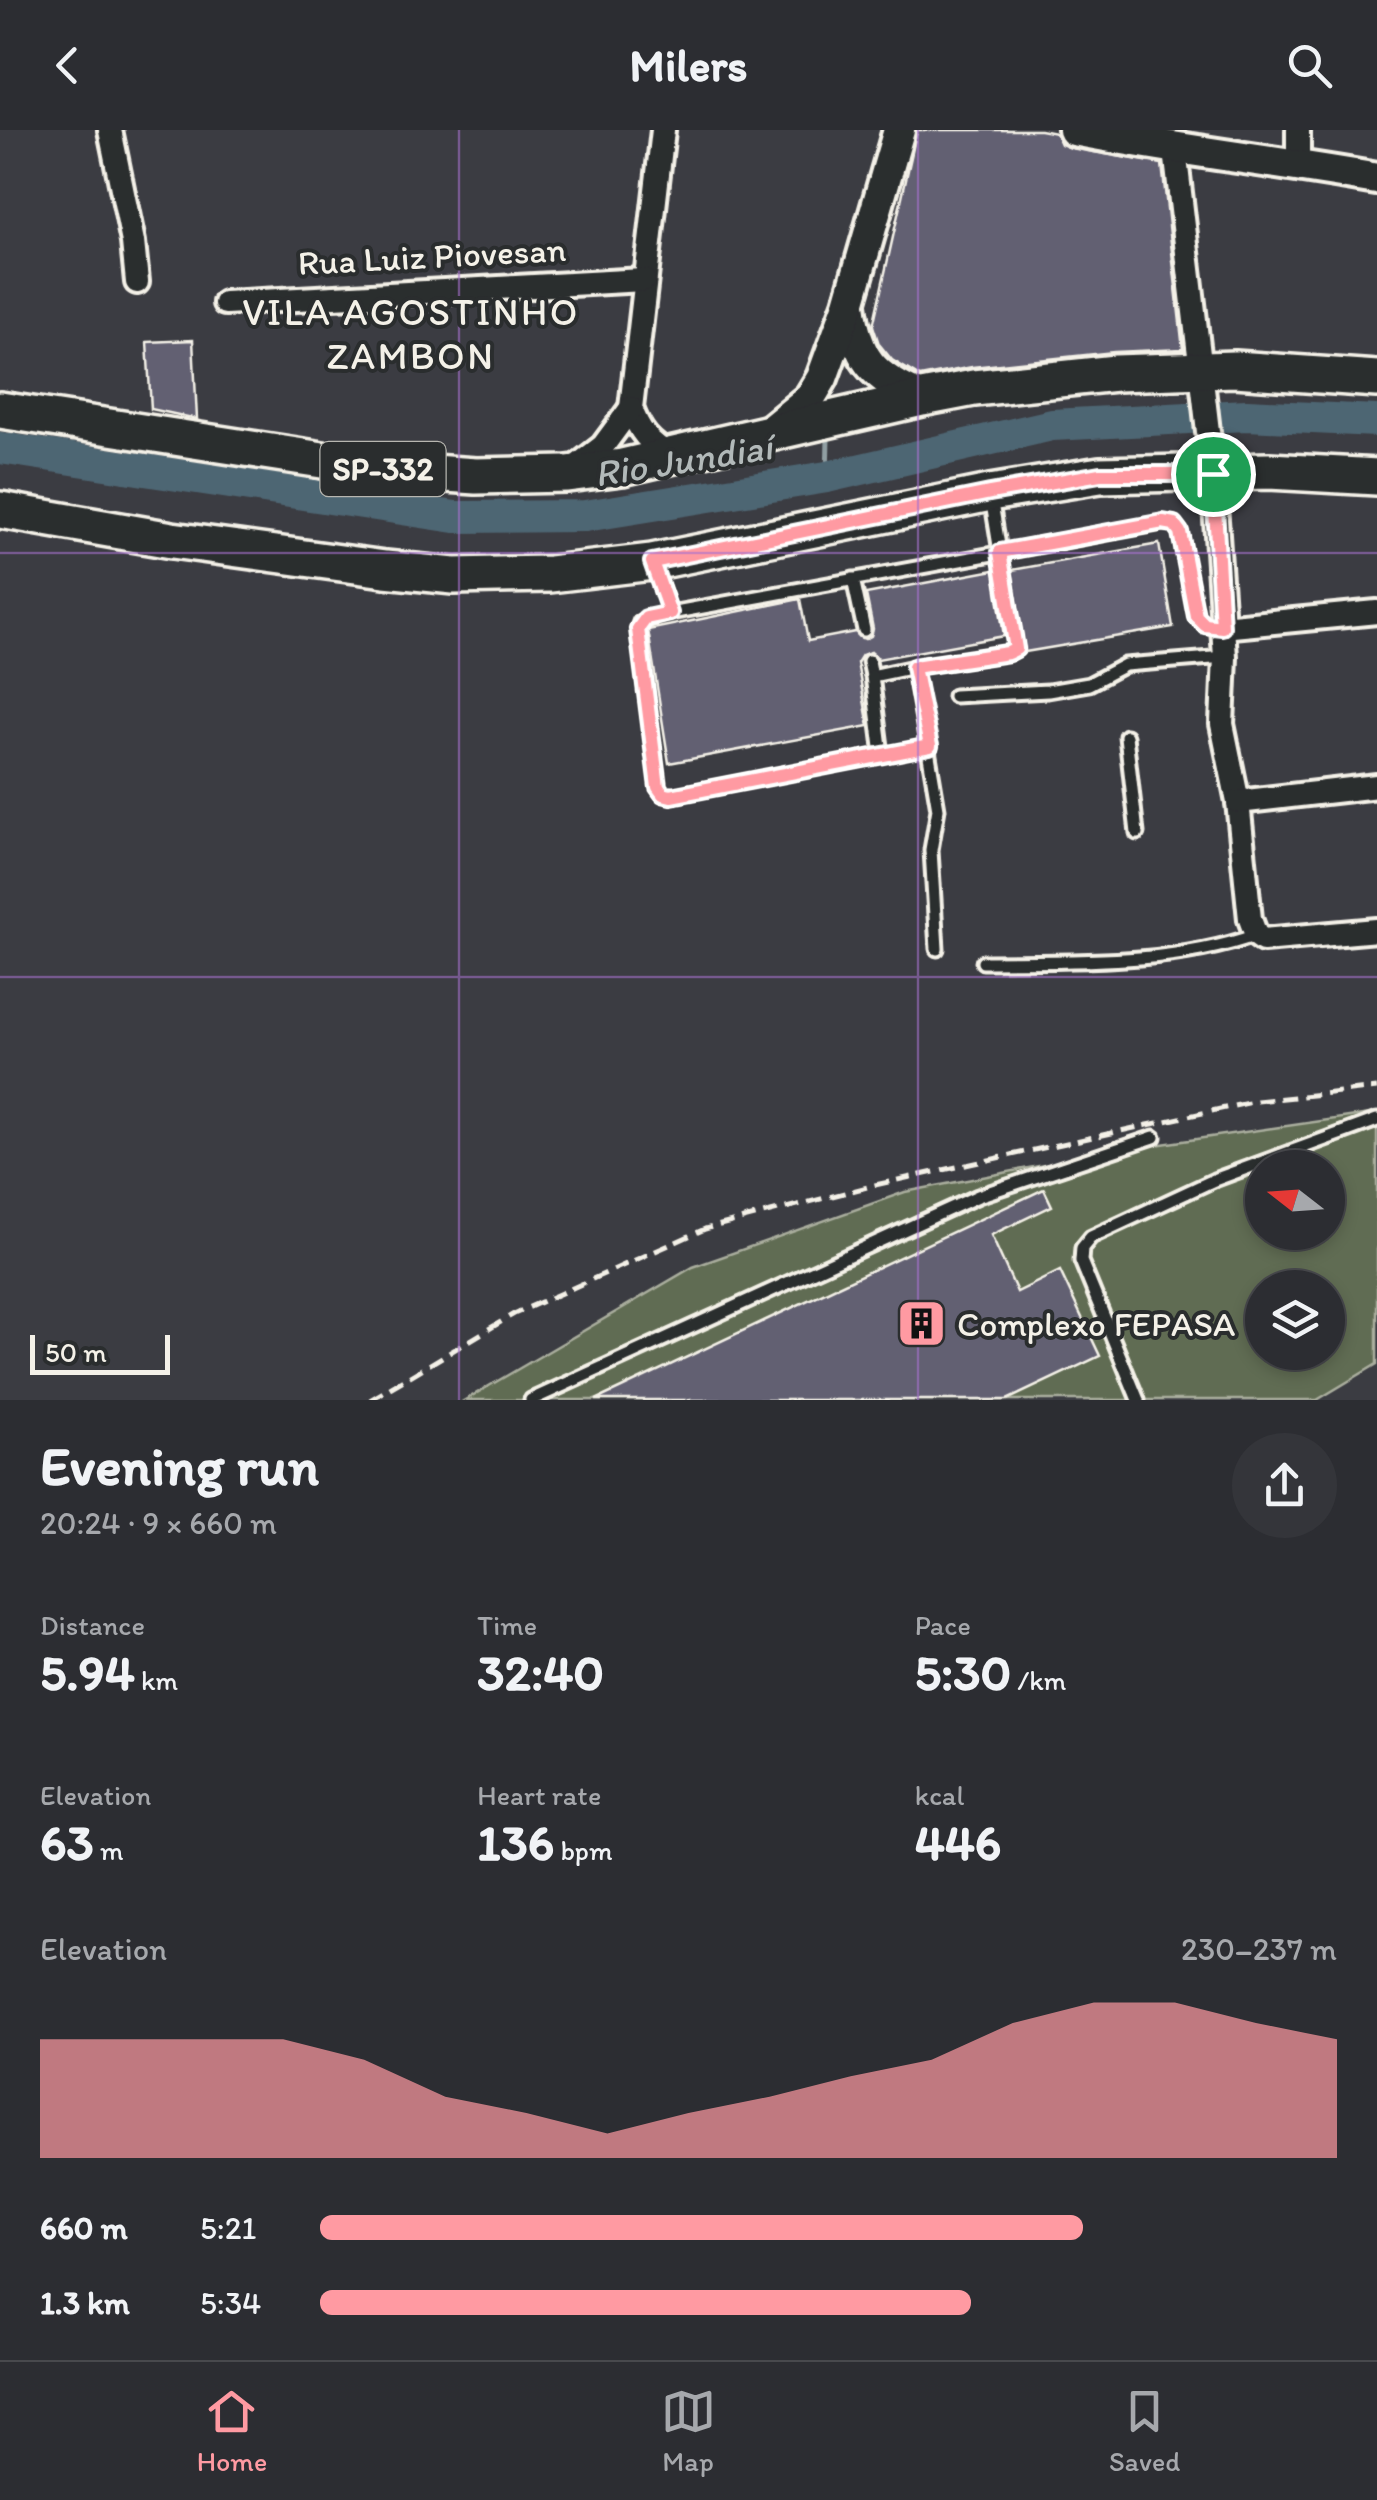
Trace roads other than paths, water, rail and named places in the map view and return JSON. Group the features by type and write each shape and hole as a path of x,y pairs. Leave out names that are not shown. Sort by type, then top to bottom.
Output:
{"main road":[{"name":"SP-332","path":"0,410 387,470 476,476 567,474 670,456 922,398 1116,373 1202,379 1235,369 1377,379"},
{"path":"0,510 172,540 454,576 550,574 652,562 1100,474 1212,464 1377,477"}],"street":[{"path":"110,130 138,282"},
{"path":"663,130 631,408 638,429 649,443 670,456"},
{"path":"766,434 810,398 827,362 849,304 899,130"},
{"path":"1074,130 1175,150 1377,179"},
{"path":"1298,130 1298,165"},
{"path":"1175,150 1212,464 1224,657 1222,724 1238,802 1253,927 1270,940 1377,930"},
{"name":"Rua Luiz Piovesan","path":"224,303 644,280"},
{"path":"849,304 862,356 887,383"},
{"path":"827,362 922,398"},
{"path":"567,474 603,446 631,408"},
{"path":"1222,627 1377,612"},
{"path":"1238,802 1377,786"}],"lane":[{"path":"872,676 1016,649 990,493"},
{"path":"930,746 671,796 663,794 658,787 638,629 646,618 670,613 1163,522 1174,524 1180,532 1196,616 1205,625 1222,627"},
{"path":"652,562 670,613"},
{"path":"853,579 864,630"},
{"path":"954,696 1048,691 1089,684 1125,665 1224,657"},
{"path":"869,661 882,755"},
{"path":"914,667 938,809 931,850 938,949"},
{"path":"1126,736 1136,832"},
{"path":"983,962 1076,961 1210,949 1253,927"},
{"path":"1138,1400 1081,1261 1082,1248 1091,1238 1214,1180 1377,1120"},
{"path":"530,1400 978,1196 1154,1137"}],"waterway":[{"name":"Rio Jundiaí","path":"0,448 455,517 585,516 827,477 1052,425 1247,415 1377,421"},
{"path":"827,477 828,438"}],"railway":[{"path":"370,1400 514,1314 705,1229 875,1185 1257,1101 1377,1088"}],"place":[{"name":"Complexo FEPASA","path":"922,1324"}],"district":[{"name":"VILA AGOSTINHO ZAMBON","path":"411,334"}]}
